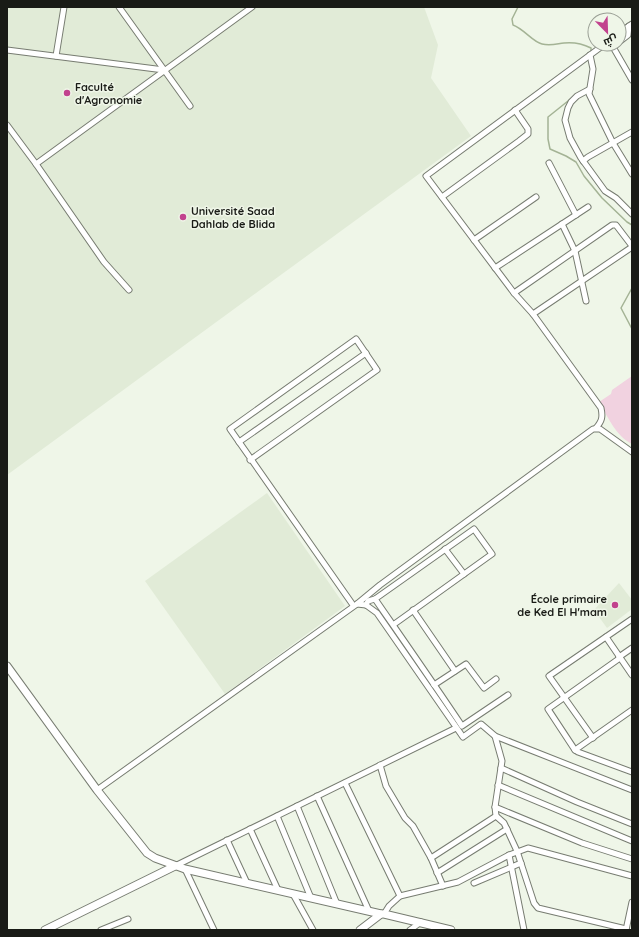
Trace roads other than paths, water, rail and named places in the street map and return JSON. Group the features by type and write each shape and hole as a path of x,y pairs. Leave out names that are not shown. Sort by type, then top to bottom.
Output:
{"street":[{"path":"56,56 64,7"},
{"path":"119,7 190,106"},
{"path":"36,164 252,7"},
{"path":"627,36 630,25"},
{"path":"7,50 164,70"},
{"path":"355,605 367,601 380,586 596,428 601,422 603,416 601,408 533,314 514,293 426,176 594,52"},
{"path":"616,52 632,80"},
{"path":"590,55 593,69 590,94 613,143 632,174"},
{"path":"590,89 577,96 568,108 565,120 570,138 583,161 605,191 616,198 632,214"},
{"path":"442,197 528,134 528,129 516,110"},
{"path":"7,125 104,262 129,290"},
{"path":"583,161 632,132"},
{"path":"549,163 576,215"},
{"path":"474,240 536,197"},
{"path":"495,268 588,207"},
{"path":"562,224 575,251 586,301"},
{"path":"514,293 614,225 632,247 533,314"},
{"path":"250,460 377,370 356,339 230,429 250,460 355,605"},
{"path":"239,442 366,353"},
{"path":"596,428 600,429 632,452"},
{"path":"97,790 355,605 375,599 474,529 492,554 393,625"},
{"path":"445,549 464,574"},
{"path":"375,599 462,726 508,695"},
{"path":"367,601 377,613 463,737 480,724 495,736 632,790"},
{"path":"413,610 455,671"},
{"path":"593,738 549,676 632,619"},
{"path":"606,637 632,675"},
{"path":"632,648 548,709 575,750 632,772"},
{"path":"434,684 466,664 484,688 496,679"},
{"path":"7,666 97,790 147,853 155,858 185,869 452,930"},
{"path":"575,750 632,710"},
{"path":"45,930 57,928 175,866 456,728"},
{"path":"495,736 502,761 495,807 496,816 504,823 507,829 517,851 534,903 538,908 626,930 632,902"},
{"path":"380,765 386,786 405,818 413,826 431,858 443,886"},
{"path":"501,768 577,802 632,824"},
{"path":"345,783 400,896"},
{"path":"498,785 632,841"},
{"path":"317,796 369,911"},
{"path":"297,806 337,904"},
{"path":"495,807 582,843 632,859"},
{"path":"277,816 311,898"},
{"path":"431,858 496,816"},
{"path":"250,829 278,890"},
{"path":"437,873 507,829"},
{"path":"227,840 247,883"},
{"path":"360,930 382,914 400,896 458,882 517,851 528,848 632,876"},
{"path":"509,855 524,930"},
{"path":"474,883 521,863"},
{"path":"185,869 214,930"},
{"path":"293,894 313,930"},
{"path":"101,930 128,919"},
{"path":"410,930 421,922"}],"waterway":[{"path":"518,7 512,19 513,25 521,29 535,41 548,45 567,43 587,46"},
{"path":"573,97 548,117 548,139 550,149 576,162 584,176 602,198 632,225"},
{"path":"632,288 621,308 632,329"}],"place":[{"name":"Faculté d'Agronomie","path":"67,93"},
{"name":"Université Saad Dahlab de Blida","path":"183,217"},
{"name":"École primaire de Ked El H'mam","path":"615,605"}]}
